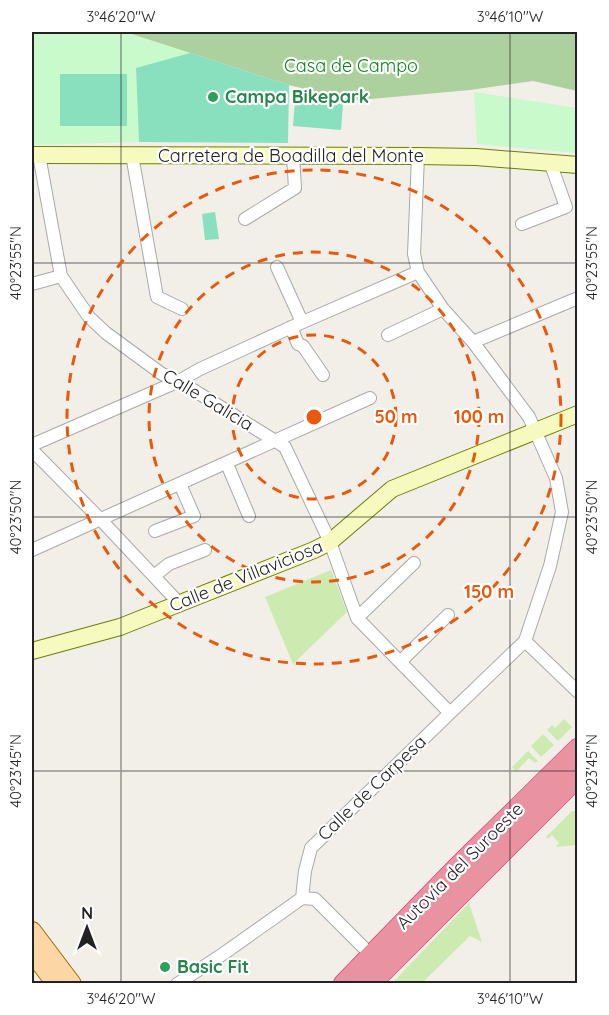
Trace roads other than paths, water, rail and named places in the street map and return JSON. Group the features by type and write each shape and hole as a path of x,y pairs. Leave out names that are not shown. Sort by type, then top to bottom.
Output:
{"highway":[{"name":"Autovía del Suroeste","path":"344,984 578,749"},
{"name":"Autovía del Suroeste","path":"370,983 573,783"}],"main road":[{"path":"32,931 72,984"},
{"path":"32,952 56,984"}],"street":[{"name":"Carretera de Boadilla del Monte","path":"35,155 476,157 578,165"},
{"name":"Calle Galicia","path":"35,155 61,276 89,317 106,333 162,374 179,381 285,447 330,542 357,618"},
{"path":"132,155 157,297 182,309"},
{"path":"245,219 295,188 293,156"},
{"path":"418,156 414,254 418,272 443,309 473,342 529,417 556,478 562,512 550,566 525,641 578,692"},
{"path":"522,224 566,207 550,162"},
{"path":"278,267 297,324 298,344 303,346 323,375"},
{"path":"32,445 179,381 297,324 418,272"},
{"path":"32,284 61,276"},
{"path":"473,342 578,298"},
{"path":"388,334 443,309"},
{"path":"32,550 370,398"},
{"name":"Calle de Villaviciosa","path":"32,649 120,627 330,542 392,489 578,414"},
{"path":"32,450 179,603"},
{"path":"227,464 249,516"},
{"path":"155,531 194,516 180,484"},
{"path":"154,576 169,564 205,550"},
{"path":"414,563 357,618 450,713"},
{"path":"400,662 448,615"},
{"name":"Calle de Carpesa","path":"302,898 310,848 525,641"},
{"path":"177,984 302,898 315,899 364,948"}],"place":[{"name":"Campa Bikepark","path":"213,97"},
{"name":"Basic Fit","path":"165,967"}],"park label":[{"name":"Casa de Campo","path":"351,66"}]}
